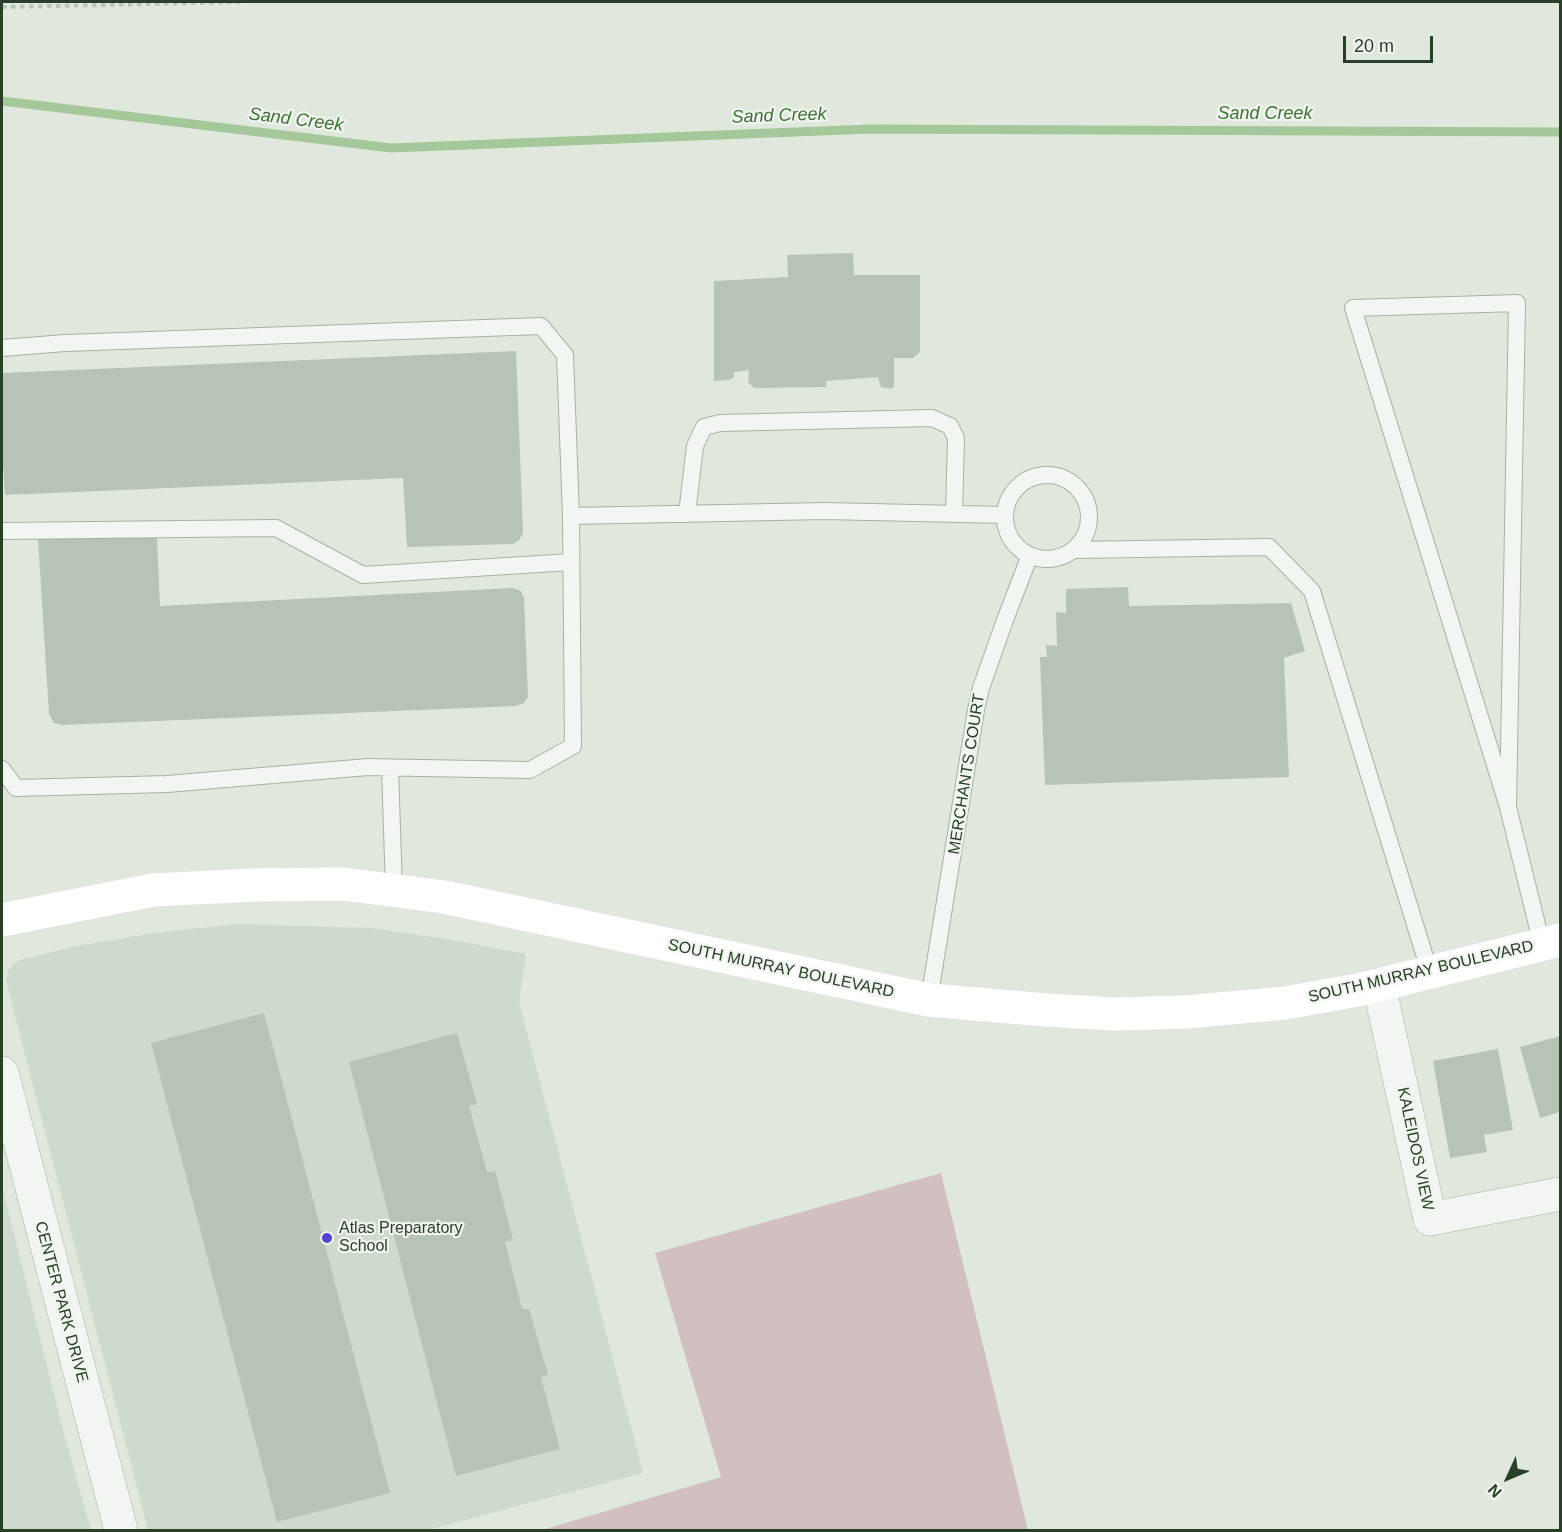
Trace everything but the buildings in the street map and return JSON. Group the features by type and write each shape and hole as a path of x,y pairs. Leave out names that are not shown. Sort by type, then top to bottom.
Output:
{"main road":[{"name":"SOUTH MURRAY BOULEVARD","path":"2,920 153,891 343,884 444,897 929,1000 1115,1014 1186,1012 1285,1003 1379,985 1551,943"}],"street":[{"name":"KALEIDOS VIEW","path":"1379,985 1430,1219 1560,1194"},
{"name":"CENTER PARK DRIVE","path":"2,1072 121,1530"}],"lane":[{"path":"1508,807 1518,303 1353,308 1508,807 1551,943"},
{"path":"2,348 65,343 541,326 565,355 571,516 573,746 530,770 368,767 166,784 16,788 2,769"},
{"path":"687,514 695,446 705,427 720,423 932,418 950,426 956,438 954,514"},
{"path":"1053,474 1063,477 1080,489 1088,506 1088,527 1082,541 1074,550 1052,559 1036,558 1021,550 1011,539 1005,525 1008,499 1024,480 1038,475 1053,474"},
{"path":"571,516 825,510 1005,515"},
{"path":"2,531 276,528 363,575 571,562"},
{"path":"1074,550 1269,547 1312,591 1430,973"},
{"name":"MERCHANTS COURT","path":"929,1000 976,710 981,688 1030,555"},
{"path":"390,768 394,890"}],"path":[{"path":"2,7 245,2"}],"shaded area":[{"name":"Atlas Preparatory School","path":"237,924 371,928 526,954 519,1002 643,1473 427,1530 148,1530 6,981 9,969 19,960 77,946 154,933"},
{"path":"941,1173 1028,1530 542,1530 721,1477 655,1253"},
{"path":"2,1186 63,1430 91,1530 2,1530"}],"waterway":[{"name":"Sand Creek","path":"2,101 391,148 871,129 1560,132"}],"place":[{"name":"Atlas Preparatory School","path":"327,1238"}]}
